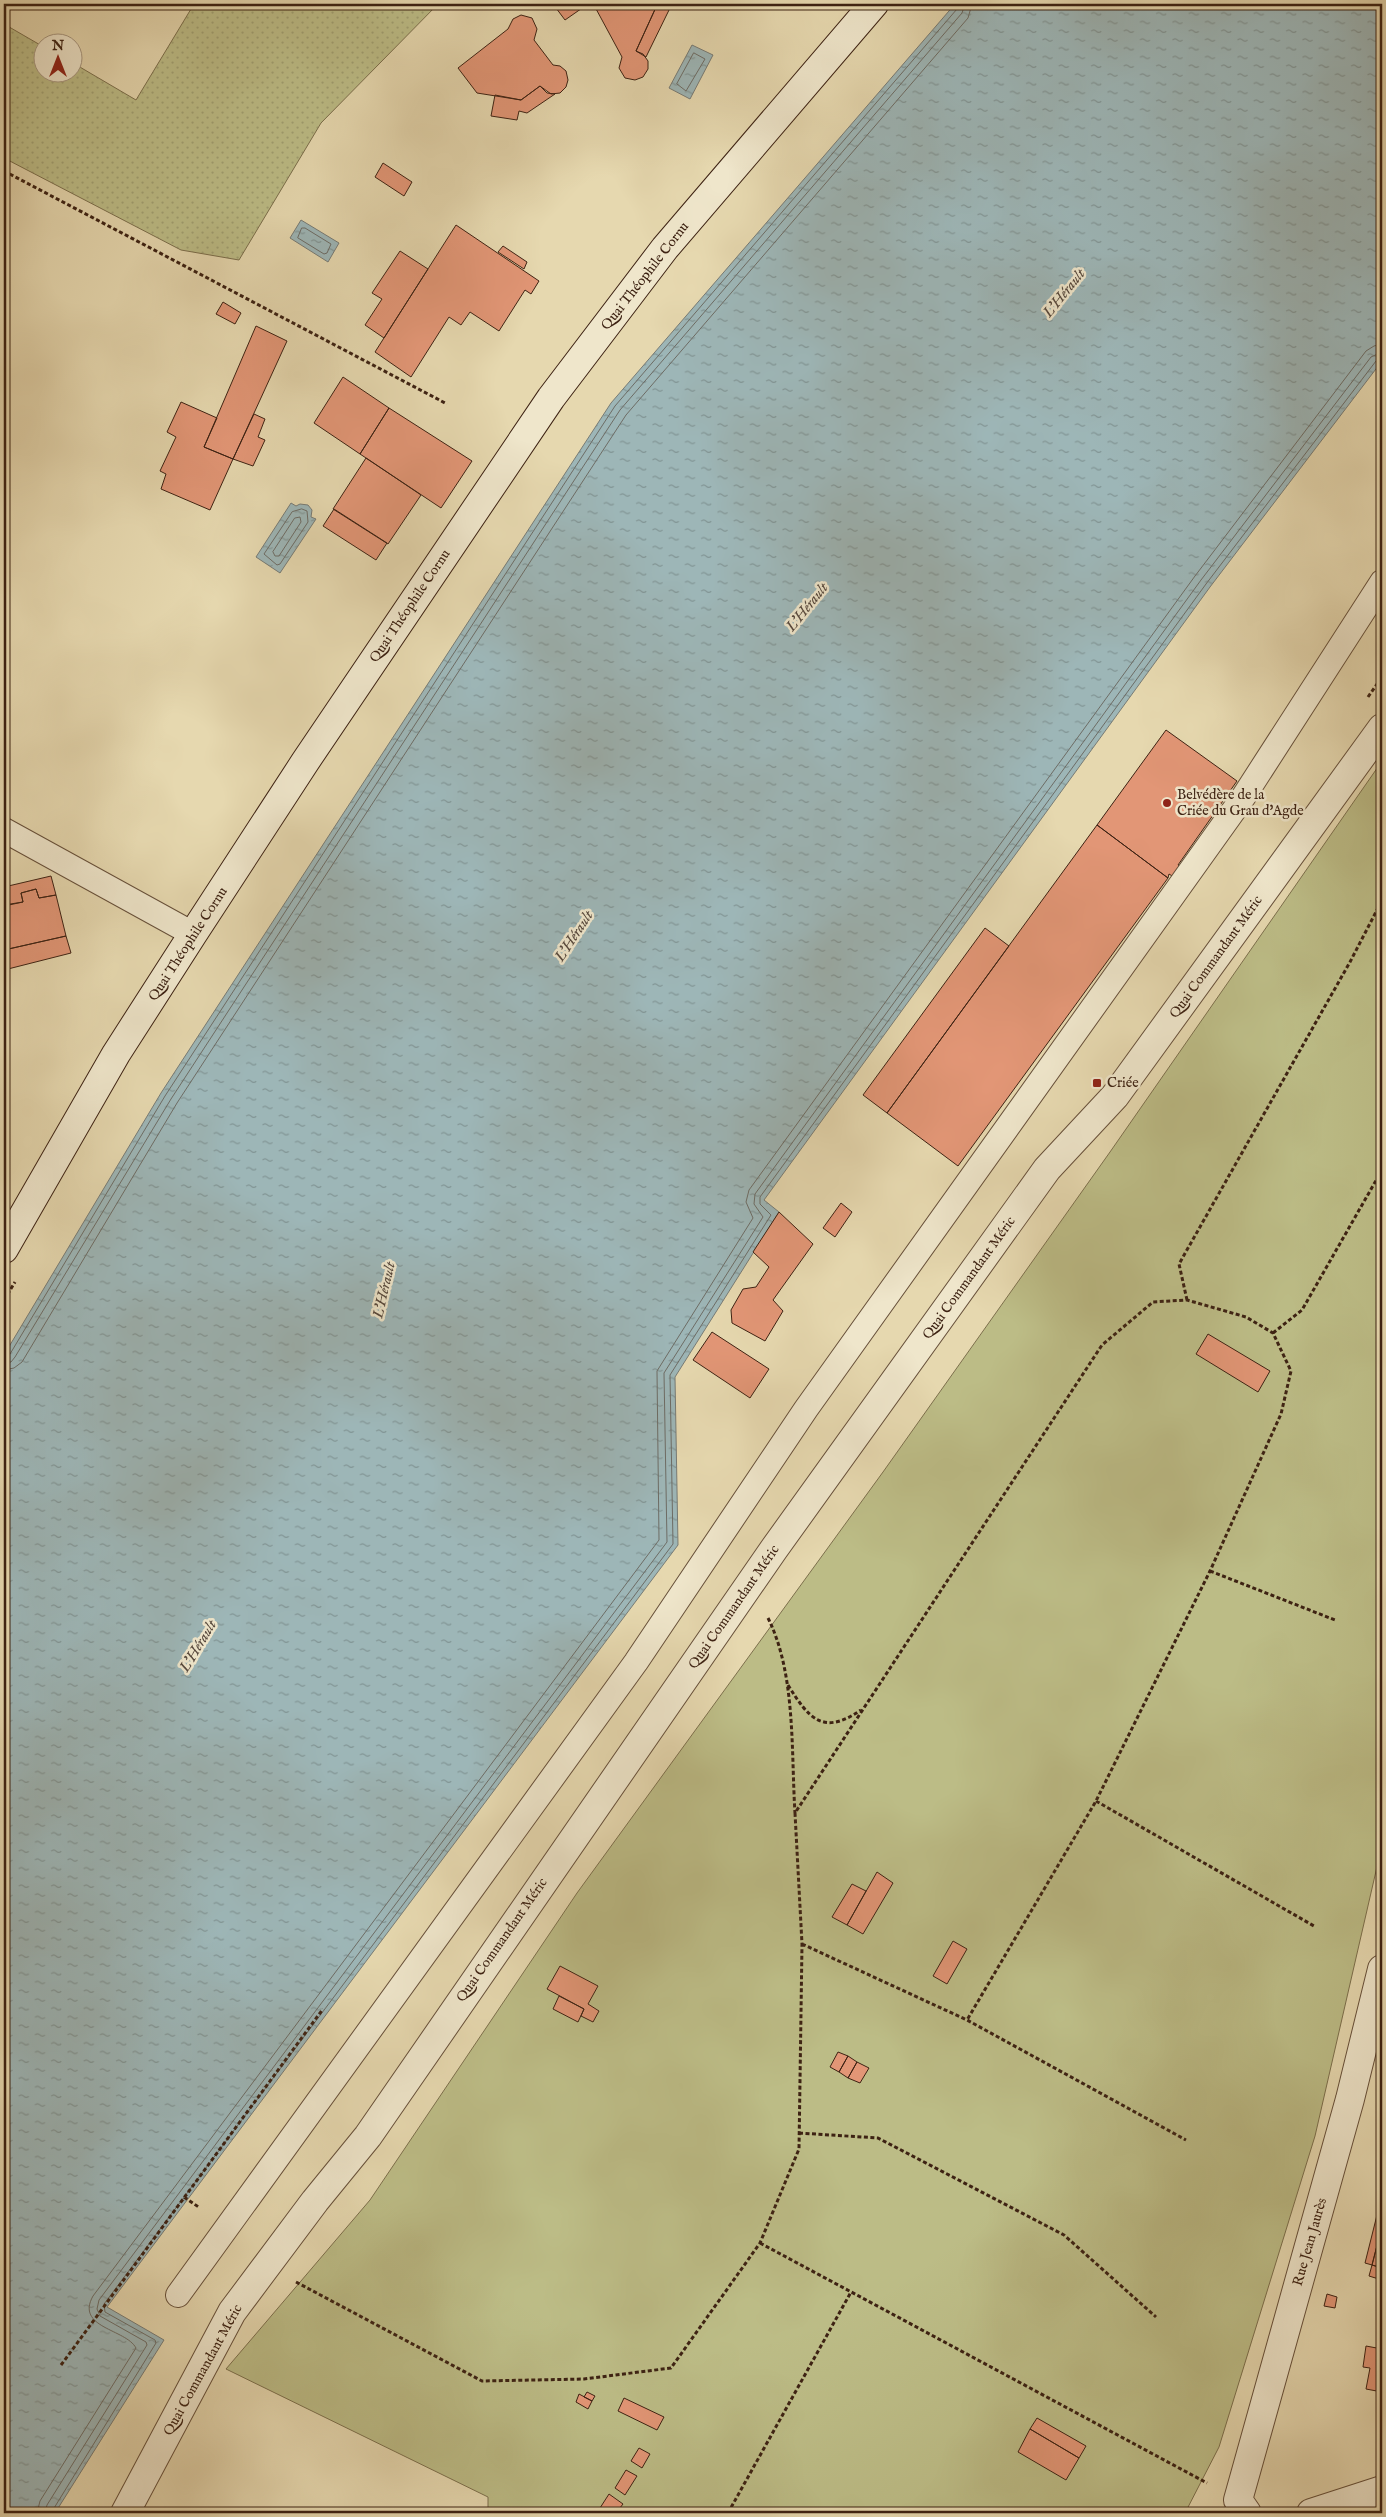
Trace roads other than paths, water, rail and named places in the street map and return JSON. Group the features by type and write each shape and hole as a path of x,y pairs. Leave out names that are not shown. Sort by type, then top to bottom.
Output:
{"street":[{"name":"Quai Théophile Cornu","path":"4,1249 116,1054 193,934 305,762 551,398 664,248 874,4"},
{"name":"Quai Commandant Méric","path":"126,2513 232,2312 368,2136 743,1594 1047,1170 1115,1096 1382,728"},
{"name":"Rue Jean Jaurès","path":"1242,2506 1350,2099 1382,1969"},
{"path":"1311,2513 1382,2490"}],"lane":[{"path":"178,2295 636,1662 806,1408 1244,796 1382,582"},
{"path":"4,830 193,934"}],"water":[{"name":"L'Hérault","path":"955,4 1382,4 1382,361 1210,587 764,1200 779,1212 675,1377 678,1545 107,2307 164,2340 55,2513 4,2513 4,1355 161,1093 611,403"},
{"path":"692,45 713,55 690,99 669,88"},
{"path":"301,220 339,243 328,262 290,238"},
{"path":"291,503 296,506 300,504 308,505 312,510 311,517 316,519 280,573 256,557"}],"place":[{"name":"Belvédère de la Criée du Grau d'Agde","path":"1167,803"},
{"name":"Criée","path":"1097,1083"}]}
